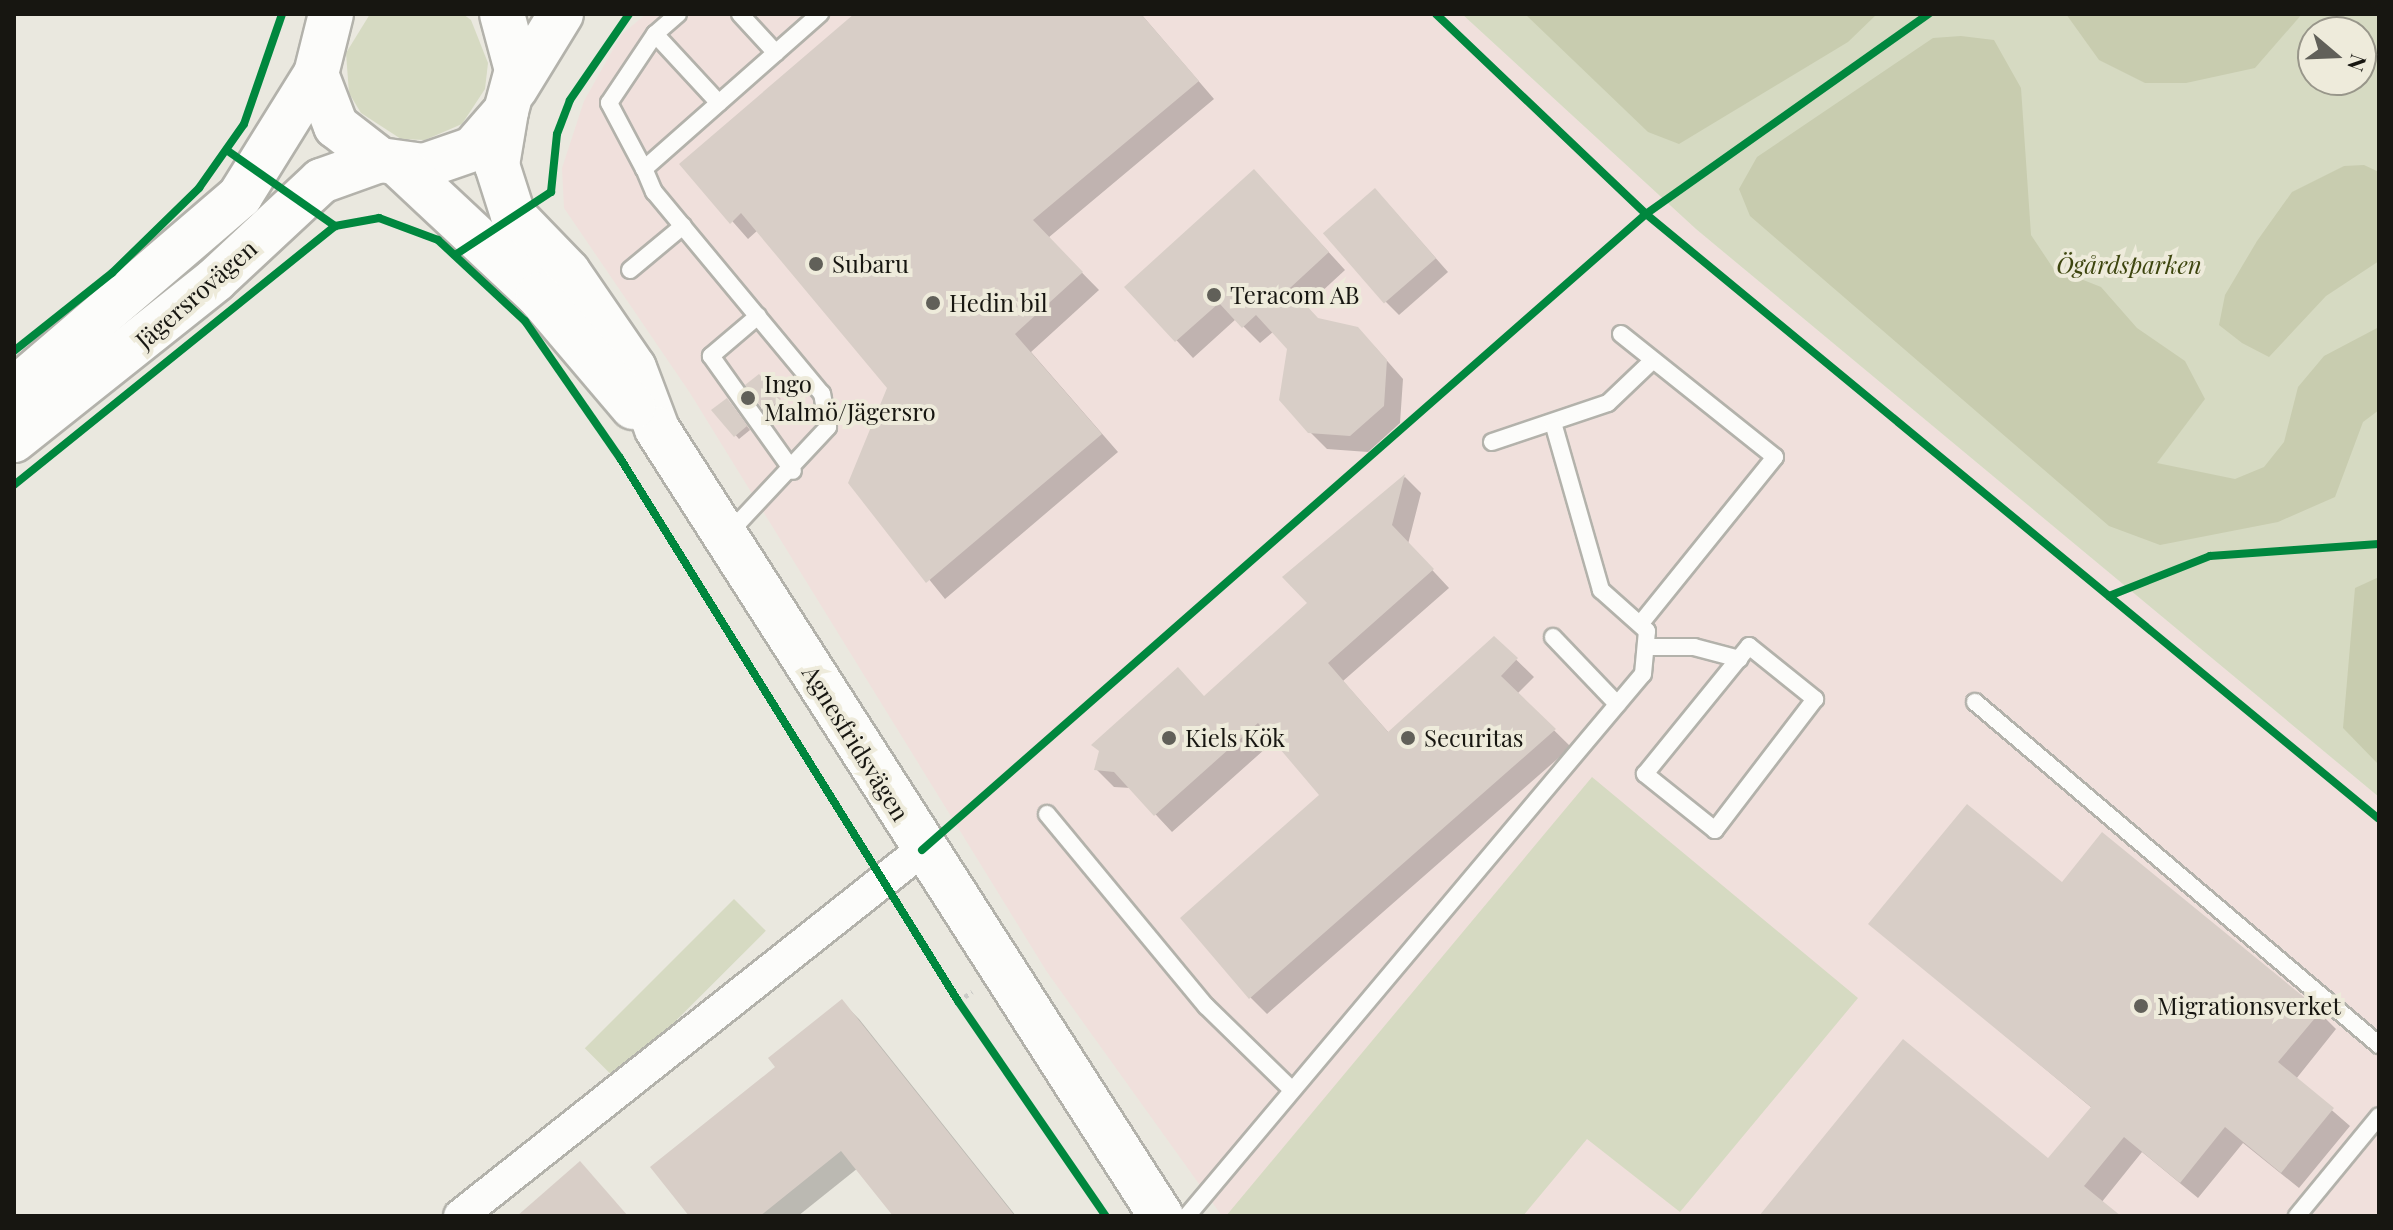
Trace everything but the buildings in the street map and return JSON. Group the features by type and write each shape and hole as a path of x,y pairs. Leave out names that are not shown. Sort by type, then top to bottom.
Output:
{"main road":[{"name":"Agnesfridsvägen","path":"502,14 516,49 510,101 497,165 513,215 599,316 634,368 657,429 922,850 1161,1216"},
{"path":"510,101 561,14"},
{"path":"316,74 329,16"},
{"name":"Agnesfridsvägen","path":"316,74 336,126 390,162 538,295 615,391 657,429"},
{"name":"Jägersrovägen","path":"14,390 240,196 316,74"},
{"name":"Jägersrovägen","path":"14,440 215,280 321,181 390,162 450,161 492,132 510,101"}],"street":[{"path":"460,1216 922,850"}],"lane":[{"path":"678,14 655,34 609,103 644,169 683,226 822,394 828,427 793,471 725,536"},
{"path":"740,14 776,53"},
{"path":"644,169 820,14"},
{"path":"655,34 719,103"},
{"path":"630,270 683,226"},
{"path":"758,316 711,356 793,471"},
{"path":"1621,334 1775,457 1641,623"},
{"path":"1492,442 1554,426 1608,403 1653,360"},
{"path":"1187,1216 1643,674 1649,647 1641,623 1601,590 1554,426"},
{"path":"1553,637 1617,704"},
{"path":"1749,646 1815,699 1715,830 1645,774 1739,659 1749,646"},
{"path":"1649,647 1694,647 1739,659"},
{"path":"1975,702 2379,1045"},
{"path":"1047,814 1206,1006 1292,1090"},
{"path":"2297,1216 2379,1116"}],"path":[{"path":"958,1001 972,992"}],"shaded area":[{"path":"646,14 1462,14 1696,229 2379,797 2379,1216 1222,1216 1047,972 690,393 564,208 562,168 584,101 621,35"}],"green space":[{"path":"370,14 463,14 471,20 488,63 485,89 462,124 425,140 401,139 361,113 349,93 346,53"},
{"name":"Ögårdsparken","path":"1462,14 2379,14 2379,797 1696,229"},
{"path":"1525,14 1877,14 1848,42 1679,144 1648,132"},
{"path":"2066,14 2302,14 2297,16 2255,68 2186,83 2145,83 2099,60"},
{"path":"1961,36 1994,40 2021,88 2031,235 2053,268 2101,287 2137,328 2185,361 2205,399 2157,463 2235,479 2264,467 2284,442 2298,387 2324,356 2379,327 2379,410 2363,422 2335,497 2278,522 2160,545 2109,526 1750,216 1739,189 1757,157 1933,38"},
{"path":"2364,165 2379,172 2379,261 2326,296 2269,357 2242,343 2219,325 2225,295 2257,241 2292,192 2344,166"},
{"path":"2379,577 2379,765 2343,728 2355,588"},
{"path":"1592,777 1858,998 1680,1212 1587,1139 1523,1216 1226,1216"},
{"path":"734,899 766,931 617,1080 585,1048"}],"cycle path":[{"path":"14,351 112,273 199,188 244,124 282,14"},
{"path":"455,255 551,192 557,134 570,100 629,14"},
{"path":"1436,14 1646,214 2379,819"},
{"path":"922,850 1646,214 1928,14"},
{"path":"228,151 335,226"},
{"path":"14,485 335,226 379,218 438,240 525,321 620,458 958,1001 1106,1216"},
{"path":"2109,596 2210,556 2379,544"}],"place":[{"name":"Subaru","path":"816,264"},
{"name":"Teracom AB","path":"1214,295"},
{"name":"Hedin bil","path":"933,303"},
{"name":"Ingo Malmö/Jägersro","path":"748,398"},
{"name":"Kiels Kök","path":"1169,738"},
{"name":"Securitas","path":"1408,738"},
{"name":"Migrationsverket","path":"2141,1006"}]}
